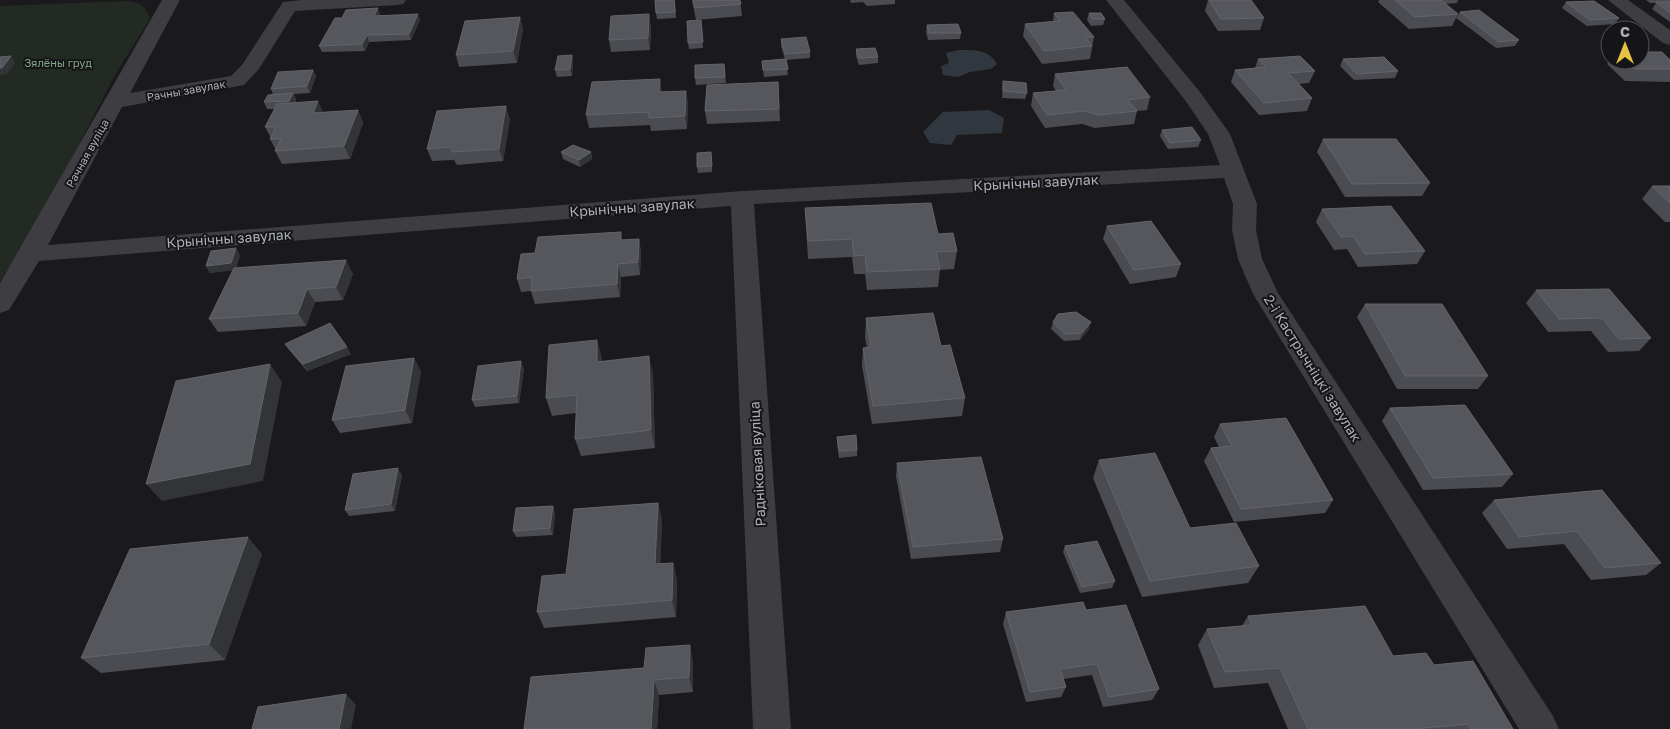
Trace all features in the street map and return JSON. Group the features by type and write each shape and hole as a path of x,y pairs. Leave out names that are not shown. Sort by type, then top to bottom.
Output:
{"street":[{"name":"Рачная вуліца","path":"0,304 31,254 171,0"},
{"name":"Рачны завулак","path":"114,102 237,81 249,69 289,6 397,0"},
{"name":"2-і Кастрычніцкі завулак","path":"1115,0 1220,134 1245,204 1244,230 1250,259 1266,294 1540,729"},
{"path":"1616,0 1670,39"},
{"name":"Крынічны завулак","path":"31,254 742,198 1234,171"},
{"name":"Радніковая вуліца","path":"742,198 772,729"}],"green space":[{"name":"Зялёны груд","path":"135,2 144,7 150,19 116,73 37,225 0,281 0,6"}],"shaded area":[{"path":"958,50 981,51 990,55 997,64 991,69 970,72 958,77 943,75 941,66 949,63 946,53"},
{"path":"989,110 1004,118 1002,133 957,135 951,145 930,143 923,132 943,112"}],"building":[{"path":"655,0 674,0 675,12 656,13"},
{"path":"693,0 740,0 741,4 695,8"},
{"path":"1209,0 1251,0 1264,18 1221,19"},
{"path":"1395,0 1441,0 1458,14 1415,17"},
{"path":"1594,1 1619,18 1590,20 1566,2"},
{"path":"1656,2 1670,2 1670,13"},
{"path":"378,8 374,16 418,14 409,34 367,35 362,44 319,46 335,18 342,18 346,10"},
{"path":"1479,10 1519,40 1499,42 1460,12"},
{"path":"1073,12 1094,37 1085,37 1092,46 1044,51 1025,24 1060,21 1054,13"},
{"path":"1089,13 1101,13 1105,19 1092,19"},
{"path":"649,14 648,38 609,40 611,16"},
{"path":"520,17 513,51 456,55 465,21"},
{"path":"701,20 703,42 688,43 687,21"},
{"path":"958,24 961,33 929,33 927,25"},
{"path":"806,37 810,52 785,54 781,39"},
{"path":"875,48 878,57 859,58 856,49"},
{"path":"1650,52 1662,52 1670,60 1670,69 1650,69"},
{"path":"572,55 570,69 555,70 558,56"},
{"path":"11,56 2,68 0,68 0,57"},
{"path":"1300,56 1315,71 1288,73 1312,98 1264,103 1235,70 1266,67 1258,59"},
{"path":"1384,57 1398,71 1357,74 1343,59"},
{"path":"786,59 788,69 763,70 762,61"},
{"path":"724,64 725,77 695,78 695,65"},
{"path":"1127,67 1150,97 1128,100 1137,111 1098,115 1085,111 1047,115 1033,93 1066,90 1055,74"},
{"path":"313,70 307,86 271,89 278,72"},
{"path":"660,79 659,92 686,91 685,116 649,118 649,112 586,115 592,82"},
{"path":"1003,81 1026,83 1027,93 1003,91"},
{"path":"778,82 779,109 705,111 707,85"},
{"path":"293,93 289,101 264,102 268,95"},
{"path":"318,101 313,113 358,110 344,146 275,151 281,139 270,139 276,127 265,127 277,104"},
{"path":"506,106 499,149 452,152 450,147 427,149 437,111"},
{"path":"1192,127 1201,140 1170,143 1162,130"},
{"path":"1323,139 1396,139 1430,183 1352,184"},
{"path":"573,145 591,152 579,160 561,152"},
{"path":"711,152 712,166 697,167 697,153"},
{"path":"1652,186 1670,186 1670,203"},
{"path":"931,203 938,234 953,233 957,251 936,252 940,269 867,272 865,255 854,256 852,239 808,241 805,208"},
{"path":"1391,206 1425,251 1365,254 1353,236 1341,237 1322,209"},
{"path":"1151,221 1181,264 1134,270 1107,226"},
{"path":"621,232 621,240 639,239 638,262 618,264 617,284 531,291 532,277 517,279 521,254 535,253 538,237"},
{"path":"236,248 231,263 206,266 211,251"},
{"path":"346,260 336,287 307,289 298,313 209,319 234,268"},
{"path":"1609,289 1651,338 1619,339 1602,318 1559,319 1536,290"},
{"path":"1365,304 1442,304 1488,376 1405,376"},
{"path":"1076,312 1091,322 1082,333 1065,334 1053,322 1058,314"},
{"path":"933,313 941,346 950,345 965,398 873,406 863,348 871,347 866,318"},
{"path":"330,323 347,347 303,364 285,344"},
{"path":"597,340 597,362 649,356 651,430 575,439 577,395 546,398 549,345"},
{"path":"414,358 405,410 332,420 346,366"},
{"path":"521,361 517,396 472,400 478,366"},
{"path":"270,364 250,464 146,484 176,381"},
{"path":"1465,405 1513,474 1433,478 1390,408"},
{"path":"1286,418 1333,500 1241,509 1211,448 1232,446 1220,424"},
{"path":"856,435 857,450 839,451 837,437"},
{"path":"1155,453 1190,528 1236,523 1259,566 1150,581 1099,460"},
{"path":"981,457 1003,539 913,547 897,463"},
{"path":"398,468 391,504 345,510 353,474"},
{"path":"1602,490 1661,563 1605,568 1577,531 1519,537 1494,500"},
{"path":"658,503 655,564 673,563 672,600 537,612 542,576 566,574 574,509"},
{"path":"553,506 550,528 513,531 516,508"},
{"path":"248,537 209,644 81,658 130,549"},
{"path":"1097,541 1115,581 1082,587 1065,546"},
{"path":"1083,602 1086,610 1126,605 1159,689 1109,697 1097,664 1060,669 1066,687 1030,692 1006,612"},
{"path":"1365,606 1393,656 1426,653 1434,665 1473,661 1513,729 1471,729 1468,724 1413,729 1308,729 1280,668 1225,672 1207,629 1252,625 1248,616"},
{"path":"690,645 689,677 654,680 651,729 524,729 531,677 644,668 646,648"},
{"path":"346,694 339,729 252,729 258,707"}]}
